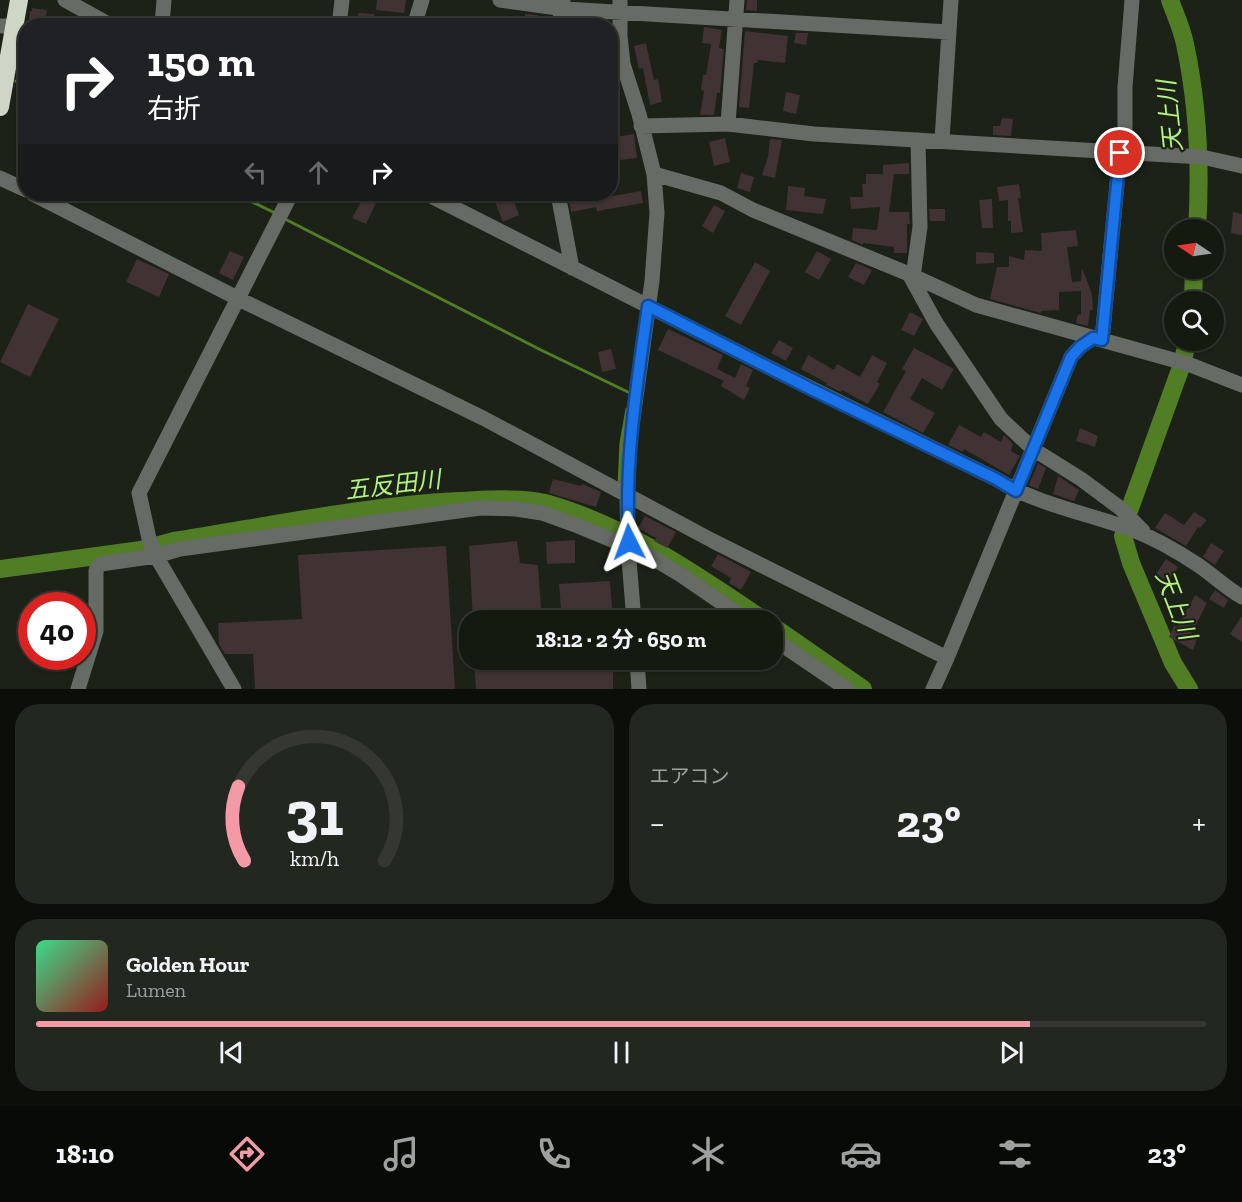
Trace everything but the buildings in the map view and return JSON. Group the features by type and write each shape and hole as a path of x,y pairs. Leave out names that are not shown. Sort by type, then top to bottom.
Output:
{"highway":[{"path":"0,106 8,26 19,0"}],"street":[{"path":"163,18 164,0"},
{"path":"340,18 342,0"},
{"path":"416,18 422,0"},
{"path":"500,0 616,6 801,24 949,32"},
{"path":"728,124 737,0"},
{"path":"942,140 951,0"},
{"path":"1098,339 1122,153 1132,0"},
{"path":"69,1 98,18"},
{"path":"618,21 623,63 654,174 657,213 656,246 622,493 629,540 633,610"},
{"path":"641,126 728,124 814,134 1199,157 1242,166"},
{"path":"918,140 920,227 911,275 936,323 1000,419 1034,449 1081,479 1120,508 1149,537"},
{"path":"654,174 721,193 753,210 911,275 976,305 1180,362 1242,385"},
{"path":"0,177 18,186"},
{"path":"47,201 483,418 792,581 948,658"},
{"path":"234,689 154,552 139,493 288,201"},
{"path":"441,201 1016,491 1133,530 1166,545 1199,565 1242,597"},
{"path":"559,201 572,268"},
{"path":"933,689 948,658 1071,357 1080,347 1098,339"},
{"path":"78,689 96,632 96,570 100,564 154,552 480,508 516,509 542,513 629,540 646,554 732,610"},
{"path":"783,645 847,689"},
{"path":"638,670 639,689"}],"waterway":[{"name":"天上川","path":"1170,0 1184,38 1196,113 1199,183 1197,219"},
{"path":"250,201 275,213"},
{"path":"283,218 630,393"},
{"name":"天上川","path":"1193,291 1194,279"},
{"name":"天上川","path":"1129,511 1185,351"},
{"path":"619,485 621,443 627,409"},
{"name":"五反田川","path":"0,569 141,550 174,541 387,507 458,501 525,500 575,512 604,524 687,569 749,610"},
{"name":"天上川","path":"1123,536 1131,563 1173,663 1189,689"},
{"name":"五反田川","path":"783,634 863,689"}],"route":[{"path":"629,542 627,496 630,440 648,306 1016,491 1071,357 1093,338 1102,340 1120,153"}]}
